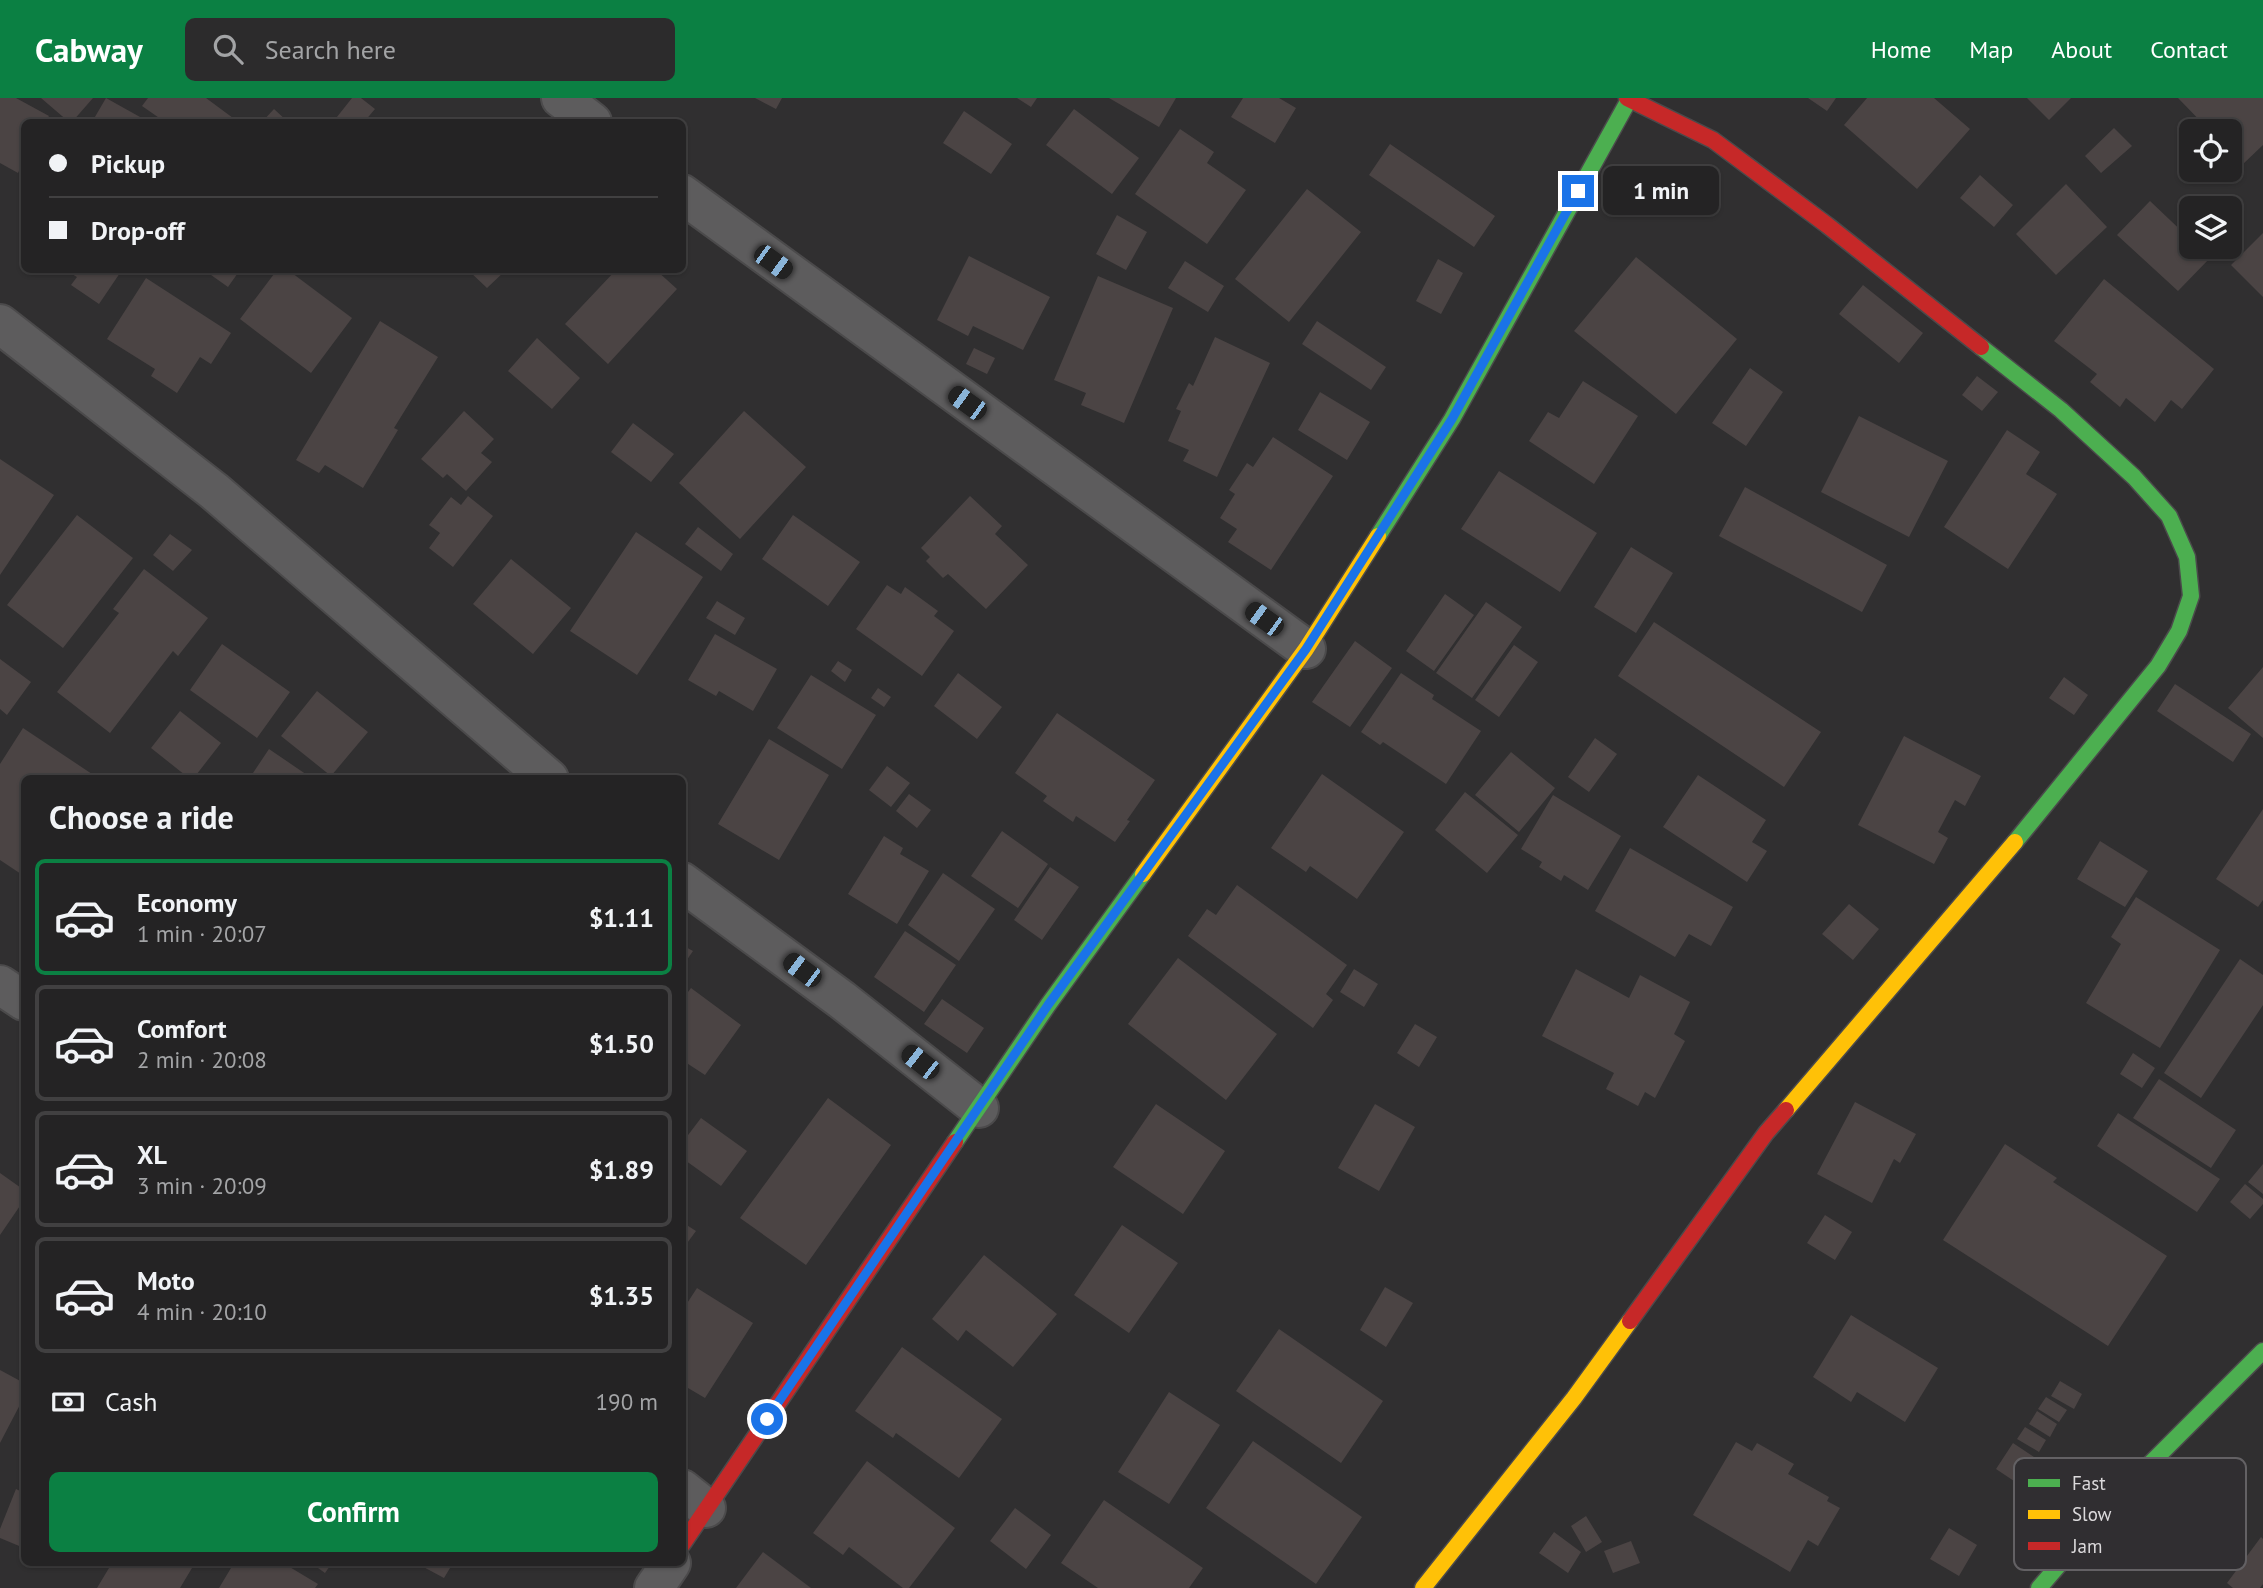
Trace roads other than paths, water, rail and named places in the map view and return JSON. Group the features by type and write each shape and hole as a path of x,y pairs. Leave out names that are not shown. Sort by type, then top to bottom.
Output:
{"street":[{"path":"561,98 588,119"},
{"path":"686,1530 694,1499 979,1108 1048,1005 1306,649 1452,419 1629,98 1713,140 1827,225 2061,410 2134,477 2169,516 2187,556 2191,596 2179,631 2158,666 2056,794 1766,1133 1574,1398 1423,1588"},
{"path":"686,197 1306,649"},
{"path":"0,324 214,491 544,775"},
{"path":"686,884 842,1000 979,1108"},
{"path":"0,985 21,999"},
{"path":"2155,1458 2263,1351"},
{"path":"654,1588 669,1566"},
{"path":"2039,1588 2053,1570"}]}
